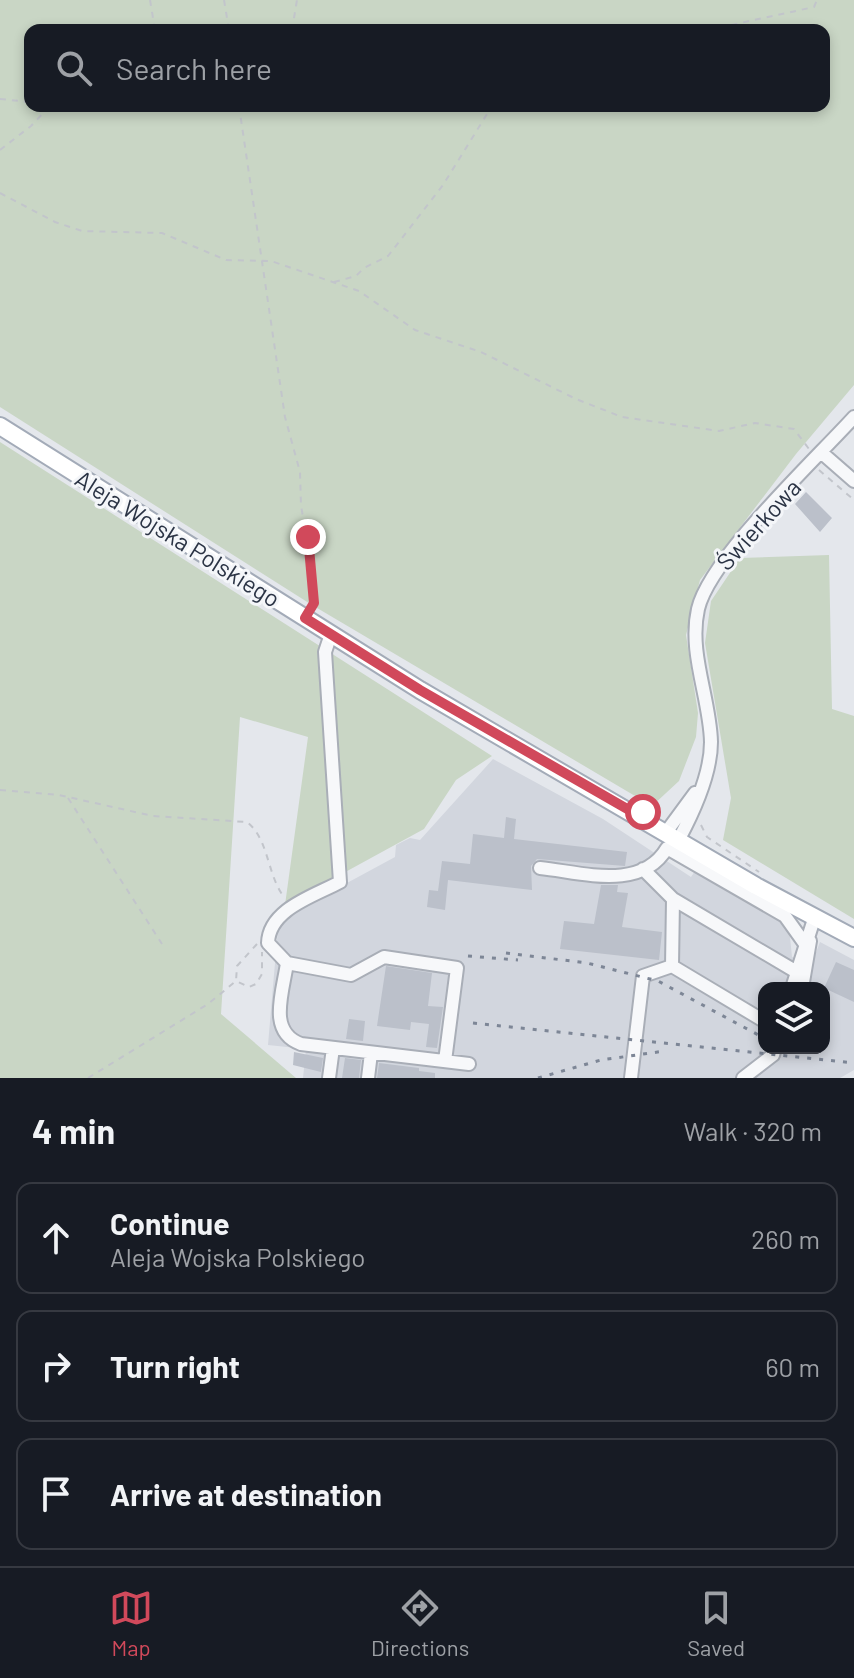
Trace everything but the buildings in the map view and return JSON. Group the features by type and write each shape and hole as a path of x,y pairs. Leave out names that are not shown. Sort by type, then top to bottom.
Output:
{"main road":[{"name":"Aleja Wojska Polskiego","path":"0,426 420,690 673,835 812,924 854,938"}],"street":[{"name":"Świerkowa","path":"673,835 692,814 711,743 696,634 702,596 721,564 854,417"},
{"path":"822,453 854,481"},
{"path":"331,634 325,652 340,882 327,895 292,907 274,921 268,931 268,943 287,963 351,975 384,957 457,968 445,1061"},
{"path":"540,868 625,877 661,857 667,848 785,916 805,944"},
{"path":"643,869 673,899 795,971"},
{"path":"672,966 673,899"},
{"path":"793,982 812,924"},
{"path":"803,982 812,924"},
{"path":"287,963 279,1024 283,1033 301,1044 469,1064"},
{"path":"631,1078 643,976 672,966 758,1017"},
{"path":"329,1078 333,1048"},
{"path":"368,1078 371,1053"},
{"path":"743,1078 773,1054"}],"path":[{"path":"150,0 154,24"},
{"path":"224,0 228,24"},
{"path":"293,24 297,0"},
{"path":"740,24 814,7 817,0"},
{"path":"0,99 24,101"},
{"path":"0,150 44,112"},
{"path":"240,112 285,417 300,472 301,505 313,572 314,603 305,618"},
{"path":"333,282 356,276 364,268 388,256 443,185 488,112"},
{"path":"0,193 55,222 82,231 162,233 204,252 240,262 271,261 359,291 415,330 454,346 481,352 576,399 622,417 719,431 755,423 767,424 794,429 805,448 822,453"},
{"path":"813,472 824,471 854,500"},
{"path":"0,790 68,797 153,816 247,822 256,829 277,888 292,907"},
{"path":"68,797 162,944"},
{"path":"699,818 703,833 762,875"},
{"path":"264,939 262,974 256,984 249,987 236,981 234,973 237,966 264,939"},
{"path":"88,1078 208,1004 236,981"}],"shaded area":[{"path":"493,759 603,819 691,877 695,871 789,927 792,957 812,963 820,942 854,960 854,1070 840,1078 303,1078 306,1049 268,1045 278,928 286,916 395,857 396,845 410,838 420,840"}],"green space":[{"path":"0,0 854,0 854,385 796,454 700,580 686,635 698,713 696,737 679,781 652,806 312,605 0,407"},
{"path":"0,442 492,756 456,780 424,829 285,905 308,737 240,717 221,1014 296,1078 0,1078"},
{"path":"829,555 832,709 854,716 854,919 723,840 731,798 705,643 711,601 740,558"}],"railway":[{"path":"506,953 587,963 658,981 758,1035"},
{"path":"468,956 518,960"},
{"path":"473,1023 854,1063"},
{"path":"538,1078 601,1060 665,1051"}],"route":[{"path":"308,537 314,603 305,618 420,690 636,814 643,812"}]}
